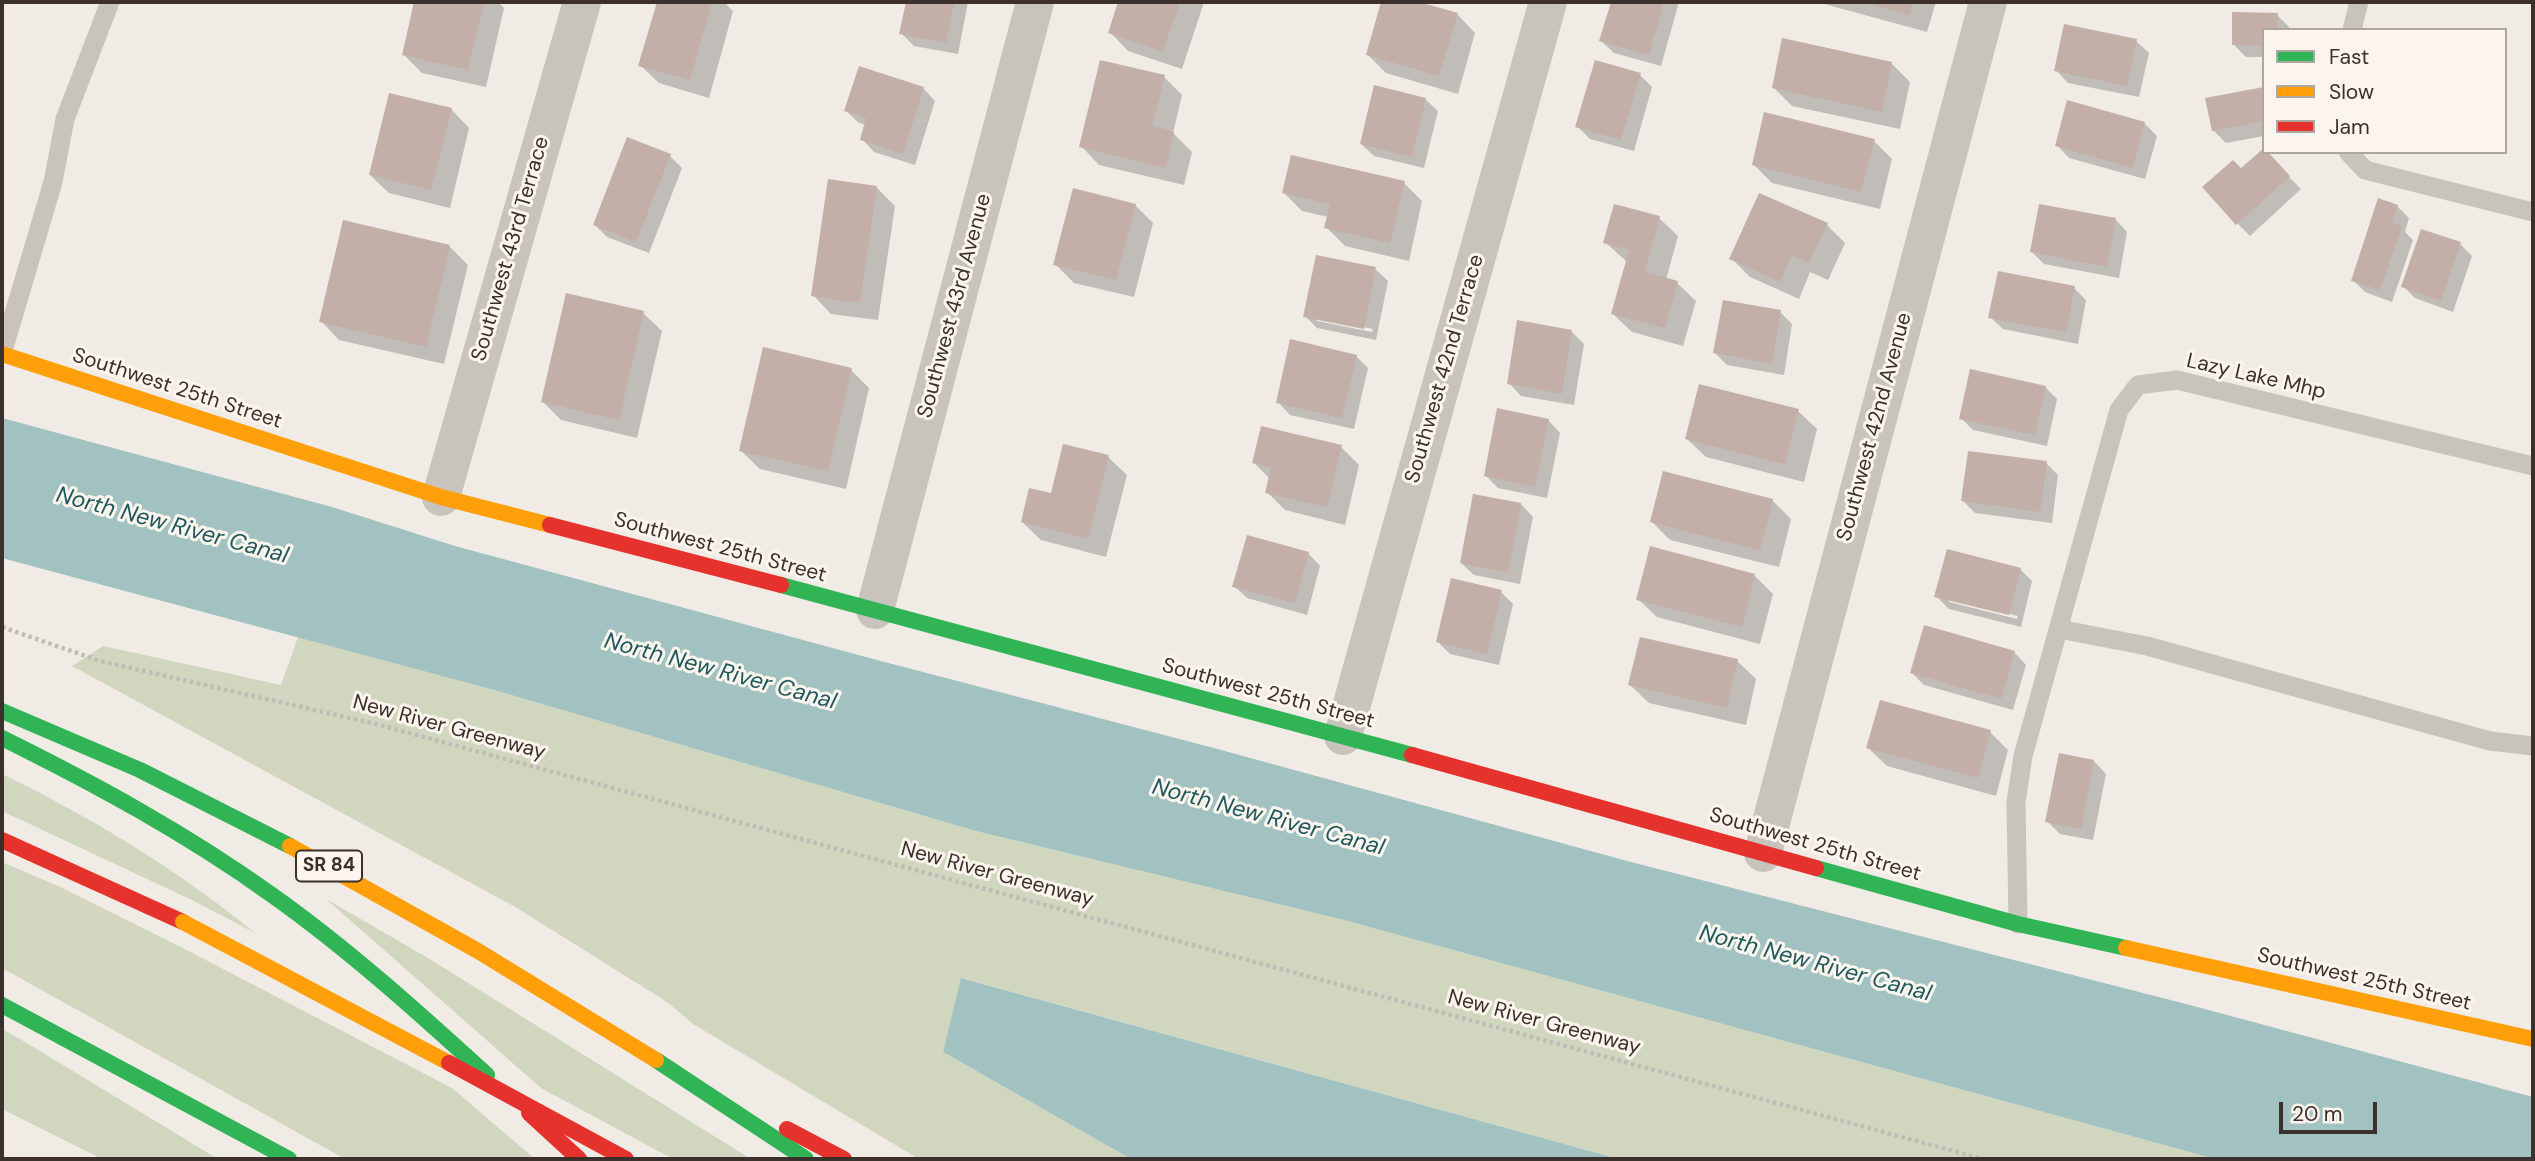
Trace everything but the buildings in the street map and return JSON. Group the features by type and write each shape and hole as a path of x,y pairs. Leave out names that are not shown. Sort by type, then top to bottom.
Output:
{"main road":[{"name":"Southwest 25th Street","path":"2,354 441,498 875,610 1343,736 2018,924 2533,1039"},
{"name":"SR 84","path":"2,711 60,733 194,796 336,870 445,932 640,1051 806,1159"},
{"path":"2,738 160,822 243,874 408,1003 579,1159"},
{"path":"2,841 183,922 626,1159"},
{"path":"2,1005 289,1159"},
{"path":"77,1046 228,1144"},
{"path":"640,1051 844,1159"}],"street":[{"name":"Southwest 43rd Terrace","path":"441,498 582,2"},
{"name":"Southwest 43rd Avenue","path":"875,610 1035,2"},
{"name":"Southwest 42nd Terrace","path":"1343,736 1548,2"},
{"name":"Southwest 42nd Avenue","path":"1763,853 1987,2"}],"lane":[{"path":"2,354 52,182 65,119 110,2"},
{"path":"2352,28 2359,2"},
{"path":"2350,154 2365,170 2533,212"},
{"name":"Lazy Lake Mhp","path":"2018,924 2016,802 2023,755 2119,410 2138,385 2177,380 2533,466"},
{"path":"2059,629 2147,646 2490,741 2533,746"}],"path":[{"name":"New River Greenway","path":"2,627 100,661 376,724 1983,1159"}],"green space":[{"path":"298,637 494,690 976,831 1344,920 2215,1159 1619,1159 962,978 943,1052 1131,1159 919,1159 693,1024 667,1002 517,908 72,666 103,646 281,685"},
{"path":"2,774 68,808 165,866 255,933 194,901 2,811"},
{"path":"2,862 60,887 173,943 452,1088 535,1159 345,1159 2,968"},
{"path":"326,899 428,958 751,1159 673,1159 541,1088"},
{"path":"2,1029 218,1159 102,1159 2,1109"}],"water":[{"name":"North New River Canal","path":"2,418 332,507 455,546 877,660 1210,747 1631,862 2186,1004 2533,1097 2533,1159 2215,1159 1344,920 976,831 494,690 2,558"},
{"path":"961,978 1619,1159 1131,1159 943,1052"}],"traffic: fast":[{"path":"781,585 1412,755"},
{"path":"2,711 140,770 290,846"},
{"path":"2,738 140,811 240,873 355,959 487,1075"},
{"path":"1816,868 2018,924 2126,948"},
{"path":"2,1005 289,1159"},
{"path":"656,1060 806,1159"}],"traffic: slow":[{"path":"2,354 441,497 550,525"},
{"path":"290,846 478,951 656,1060"},
{"path":"183,922 449,1063"},
{"path":"2126,948 2533,1039"}],"traffic: jam":[{"path":"550,525 781,585"},
{"path":"1412,755 1816,868"},
{"path":"2,840 183,922"},
{"path":"449,1063 626,1159"},
{"path":"529,1113 579,1159"},
{"path":"787,1129 844,1159"}]}
